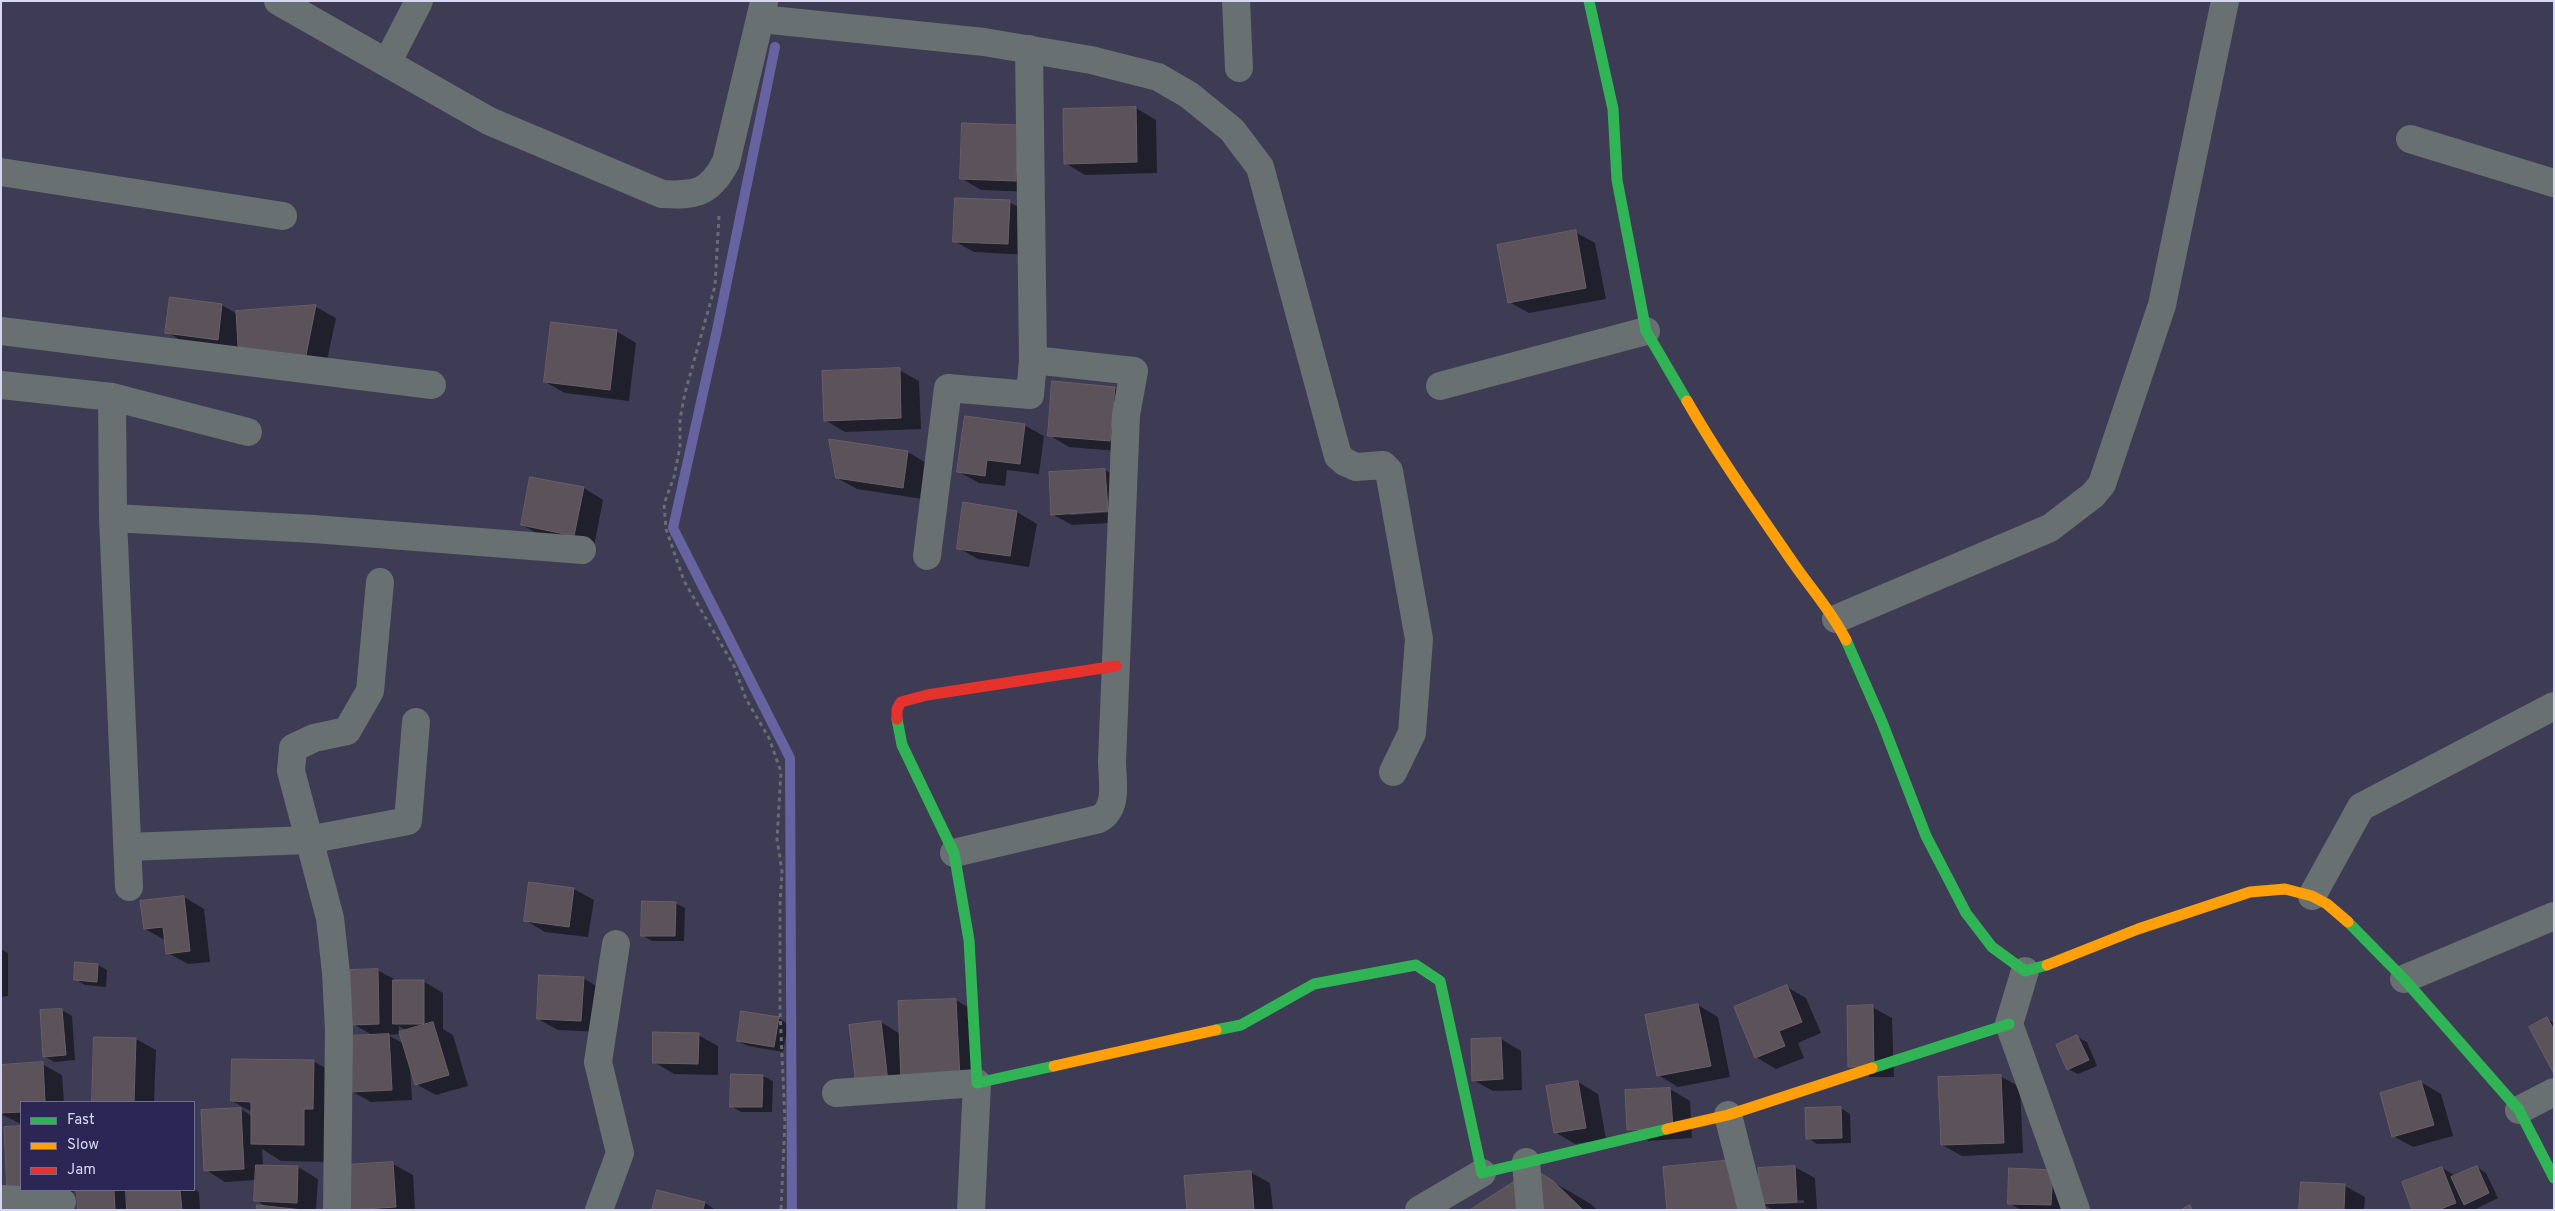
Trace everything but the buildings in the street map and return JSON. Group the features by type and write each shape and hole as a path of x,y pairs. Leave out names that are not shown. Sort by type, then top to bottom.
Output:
{"street":[{"path":"278,1 489,121 662,194 685,196 703,190 716,180 723,169 763,10 984,42 1091,60 1158,77 1189,95 1232,130 1260,167 1338,456 1350,466 1383,465 1389,471 1419,639 1412,733 1393,772"},
{"path":"387,63 419,1"},
{"path":"1236,1 1239,68"},
{"path":"1589,1 1613,109 1617,180 1646,331 1718,455 1803,577 1836,619 1875,705 1926,836 1966,913 1992,947 2025,971"},
{"path":"1836,619 2050,528 2093,495 2102,484 2162,305 2224,1"},
{"path":"927,556 948,388 1030,395 1033,360 1029,49"},
{"path":"2410,139 2554,183"},
{"path":"1,172 283,216"},
{"path":"1,331 432,385"},
{"path":"1440,386 1646,331"},
{"path":"954,853 1099,818 1108,813 1113,804 1116,666 1126,415 1134,371 1033,360"},
{"path":"1,385 112,397 248,432"},
{"path":"112,397 113,518 129,887"},
{"path":"113,518 314,529 582,550"},
{"path":"337,1210 339,1030 336,973 330,918 291,771 293,748 314,738 347,731 370,691 380,582"},
{"path":"972,1210 977,1083 969,940 954,853 902,745 897,722 897,709 901,702 927,695 1116,666"},
{"path":"2312,896 2361,807 2554,706"},
{"path":"128,848 308,840 408,821 416,722"},
{"path":"2025,971 2063,960 2138,929 2250,892 2285,889 2312,896 2327,904 2347,921 2404,979 2519,1110 2554,1178"},
{"path":"2404,979 2554,916"},
{"path":"599,1210 620,1153 598,1062 616,944"},
{"path":"836,1093 977,1083 1241,1025 1314,984 1416,965 1440,981 1482,1173"},
{"path":"2025,971 2009,1024 2076,1210"},
{"path":"1419,1210 1482,1173 1728,1115 2009,1024"},
{"path":"2519,1110 2554,1092"},
{"path":"1728,1115 1752,1210"},
{"path":"1526,1162 1530,1210"},
{"path":"1,1199 62,1202"}],"path":[{"path":"723,169 715,286 685,393 680,419 680,447 674,477 664,504 666,529 684,581 734,666 746,698 769,738 781,772 777,839 782,871 780,904 780,1012 785,1121 781,1210"}],"waterway":[{"path":"775,47 717,330 673,528 790,758 792,1210"}],"traffic: fast":[{"path":"1589,1 1613,109 1617,180 1646,331 1687,401"},
{"path":"1846,640 1882,722 1926,836 1966,913 1992,947 2025,971 2047,965"},
{"path":"897,719 902,745 954,853 969,940 977,1083 1054,1066"},
{"path":"2348,922 2404,979 2519,1110 2554,1178"},
{"path":"1216,1030 1241,1025 1314,984 1416,965 1440,981 1482,1173 1667,1129"},
{"path":"1872,1068 2009,1024"}],"traffic: slow":[{"path":"1687,401 1712,443 1846,640"},
{"path":"2047,965 2138,929 2250,892 2285,889 2312,896 2327,904 2348,922"},
{"path":"1054,1066 1216,1030"},
{"path":"1667,1129 1728,1115 1872,1068"}],"traffic: jam":[{"path":"897,719 897,709 901,702 927,695 1116,666"}]}
